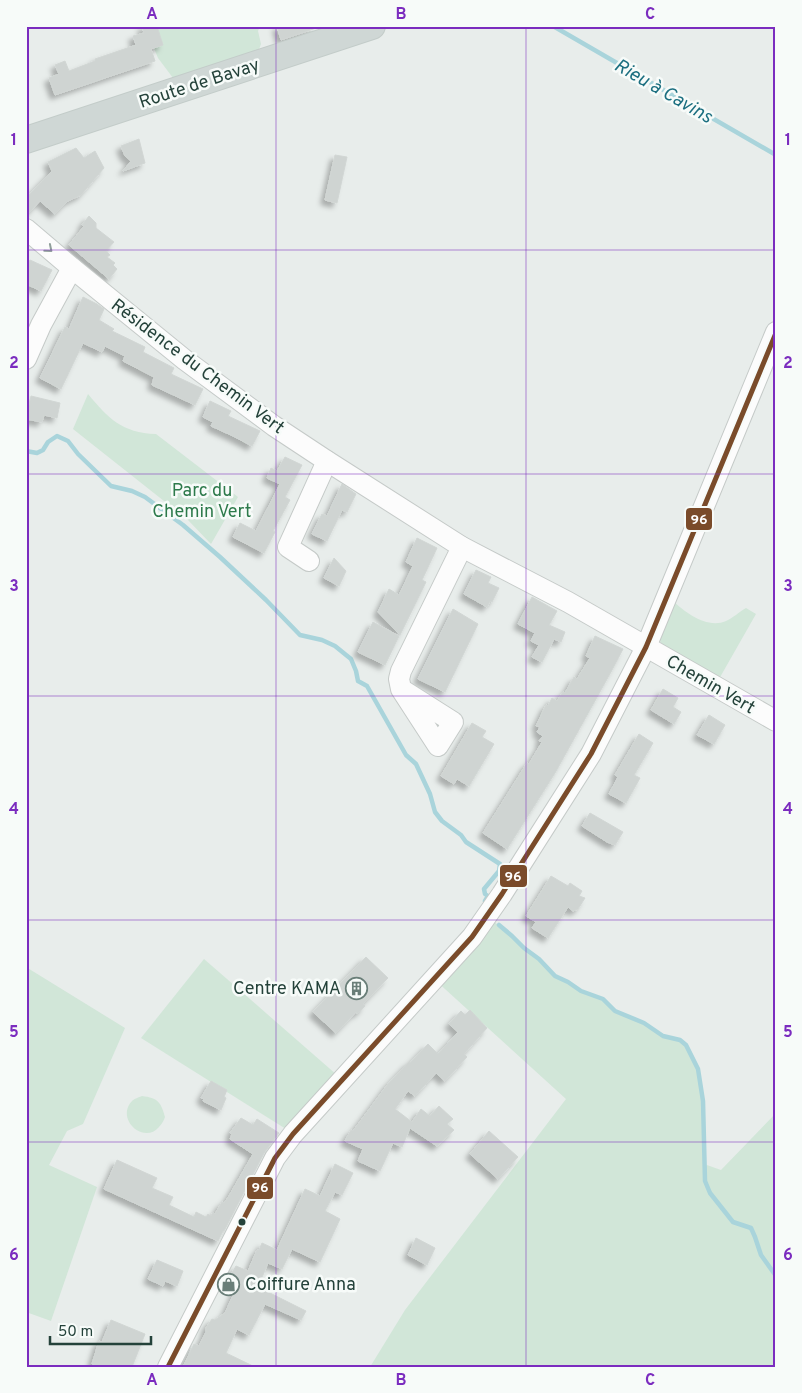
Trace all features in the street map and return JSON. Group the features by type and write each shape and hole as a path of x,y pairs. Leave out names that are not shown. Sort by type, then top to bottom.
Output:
{"main road":[{"name":"Route de Bavay","path":"26,140 372,26"}],"street":[{"name":"Résidence du Chemin Vert","path":"26,229 185,360 274,426 462,547 568,602 646,647"},
{"path":"26,359 34,327 72,268"},
{"path":"168,1367 276,1158 293,1134 472,937 591,754 646,647 776,332"},
{"path":"308,561 288,547 327,461"},
{"path":"401,689 399,679 401,671 462,547"},
{"name":"Chemin Vert","path":"646,647 776,721"}],"green space":[{"path":"145,26 260,26 258,31 261,44 258,52 173,78 158,58"},
{"name":"Parc du Chemin Vert","path":"88,394 117,423 134,431 156,434 238,497 211,544 188,520 73,429"},
{"path":"673,601 690,615 712,623 726,621 746,608 756,614 719,679 663,646 660,641 659,636"},
{"path":"487,916 539,959 555,976 581,991 603,999 615,1011 644,1023 663,1036 680,1040 686,1045 698,1069 703,1101 704,1164 721,1170 776,1113 776,1367 370,1367 405,1310 566,1099 434,979"},
{"path":"204,959 337,1075 286,1129 141,1038"},
{"path":"26,967 125,1028 83,1124 67,1131 49,1165 97,1187 51,1321 26,1312"},
{"path":"142,1096 152,1098 158,1102 164,1112 165,1117 163,1121 153,1132 139,1131 129,1122 128,1108 132,1101"}],"building":[{"path":"142,26 157,26 163,45 151,49 155,61 55,95 49,78 59,74 55,65 65,61 69,71 95,61 95,59 136,45 133,36 144,33"},
{"path":"277,26 316,26 316,28 281,40"},
{"path":"139,139 145,163 123,171 131,161 125,156 121,146"},
{"path":"76,148 84,158 95,151 104,168 81,195 68,201 55,214 40,201 26,216 26,198 52,171 48,162"},
{"path":"335,155 347,157 337,203 325,200"},
{"path":"89,216 96,223 96,228 114,242 106,251 110,255 107,257 115,263 113,265 117,269 109,279 69,245 84,226 82,225"},
{"path":"30,260 52,270 41,291 26,284 26,266"},
{"path":"83,297 104,309 99,320 114,329 112,331 145,347 143,352 174,368 171,374 203,389 195,405 152,385 154,377 123,361 125,356 105,346 102,352 83,343 61,389 40,378 65,327 69,329"},
{"path":"31,396 60,403 57,418 44,415 42,422 26,419"},
{"path":"210,401 231,411 228,416 260,431 252,446 211,426 213,422 203,417"},
{"path":"285,457 302,465 285,497 290,500 273,531 275,532 264,553 233,537 240,523 256,531 280,484 267,478 271,468 277,471"},
{"path":"342,484 356,494 347,512 342,510 327,541 312,534 322,514 327,516"},
{"path":"417,538 437,548 422,580 426,582 400,635 378,612 389,589 399,595 413,566 406,562"},
{"path":"334,558 346,571 339,586 324,578"},
{"path":"476,570 491,577 488,583 499,588 492,602 490,601 487,607 464,594"},
{"path":"532,597 557,611 549,625 565,632 561,642 554,639 542,662 532,657 539,645 531,641 535,633 518,624"},
{"path":"453,609 478,624 445,692 418,679"},
{"path":"373,622 399,636 385,665 358,652"},
{"path":"595,636 623,649 555,773 507,849 483,833 542,742 539,741 543,736 537,732 540,727 536,726 546,705 548,706 552,698 557,701 563,692 565,693 574,677 577,679 590,658 586,656"},
{"path":"663,689 678,698 673,707 681,712 674,724 651,710"},
{"path":"709,715 725,725 714,744 697,735"},
{"path":"472,723 486,731 482,737 494,744 469,786 457,779 454,784 441,776"},
{"path":"639,734 653,743 634,775 640,778 626,803 609,794 618,777 615,775"},
{"path":"590,813 623,832 615,845 582,826"},
{"path":"551,876 568,886 570,883 582,891 579,896 585,898 578,909 573,911 568,907 548,938 532,928 536,922 526,916"},
{"name":"Centre KAMA","path":"366,957 388,978 363,1004 365,1006 357,1014 356,1012 336,1033 313,1012"},
{"path":"470,1010 487,1028 464,1054 467,1057 445,1081 436,1073 415,1096 408,1091 395,1109 412,1122 421,1109 430,1116 439,1106 453,1119 447,1124 454,1130 437,1146 410,1128 402,1147 393,1143 380,1171 358,1161 363,1149 345,1141 351,1130 353,1131 388,1084 428,1044 438,1054 458,1032 449,1024 461,1011 465,1015"},
{"path":"211,1081 227,1090 221,1110 203,1101 204,1099 201,1098"},
{"path":"241,1118 253,1125 257,1119 279,1133 264,1153 218,1241 104,1189 117,1160 157,1178 152,1188 173,1197 169,1205 194,1217 196,1212 206,1217 208,1214 211,1216 213,1212 215,1214 222,1202 224,1203 229,1196 253,1154 230,1139 232,1134 230,1133"},
{"path":"489,1131 518,1157 498,1179 470,1154"},
{"path":"335,1164 353,1173 342,1195 335,1192 325,1211 340,1219 320,1262 292,1249 282,1269 268,1263 260,1282 269,1287 266,1291 306,1311 301,1320 265,1304 249,1335 237,1329 226,1353 255,1367 183,1367 194,1344 199,1346 206,1328 212,1319 215,1320 225,1313 240,1280 230,1276 236,1266 248,1271 262,1243 277,1250 305,1189 320,1196"},
{"path":"416,1238 435,1248 427,1265 408,1255"},
{"path":"157,1260 183,1271 177,1286 165,1281 163,1286 148,1279"},
{"path":"111,1320 145,1334 132,1367 101,1367 92,1364 99,1341 102,1342"}],"waterway":[{"name":"Rieu à Cavins","path":"553,26 776,155"},
{"path":"26,451 37,453 43,450 48,442 57,436 68,441 78,454 111,486 132,491 145,497 183,525 266,600 300,635 322,640 335,646 351,659 358,681 367,686 406,755 416,764 430,794 435,812 442,821 461,835 466,842 500,864 499,871 484,889 485,894 488,896 485,901"},
{"path":"499,925 539,959 555,976 581,991 603,999 615,1011 644,1023 663,1036 680,1040 686,1045 698,1069 703,1101 705,1181 710,1193 733,1222 751,1228 761,1255 776,1276"}],"transit line":[{"name":"96","path":"168,1367 275,1158 293,1134 472,937 502,894 591,754 646,647 776,333"}],"place":[{"name":"Centre KAMA","path":"357,988"},
{"name":"Coiffure Anna","path":"229,1284"}]}
